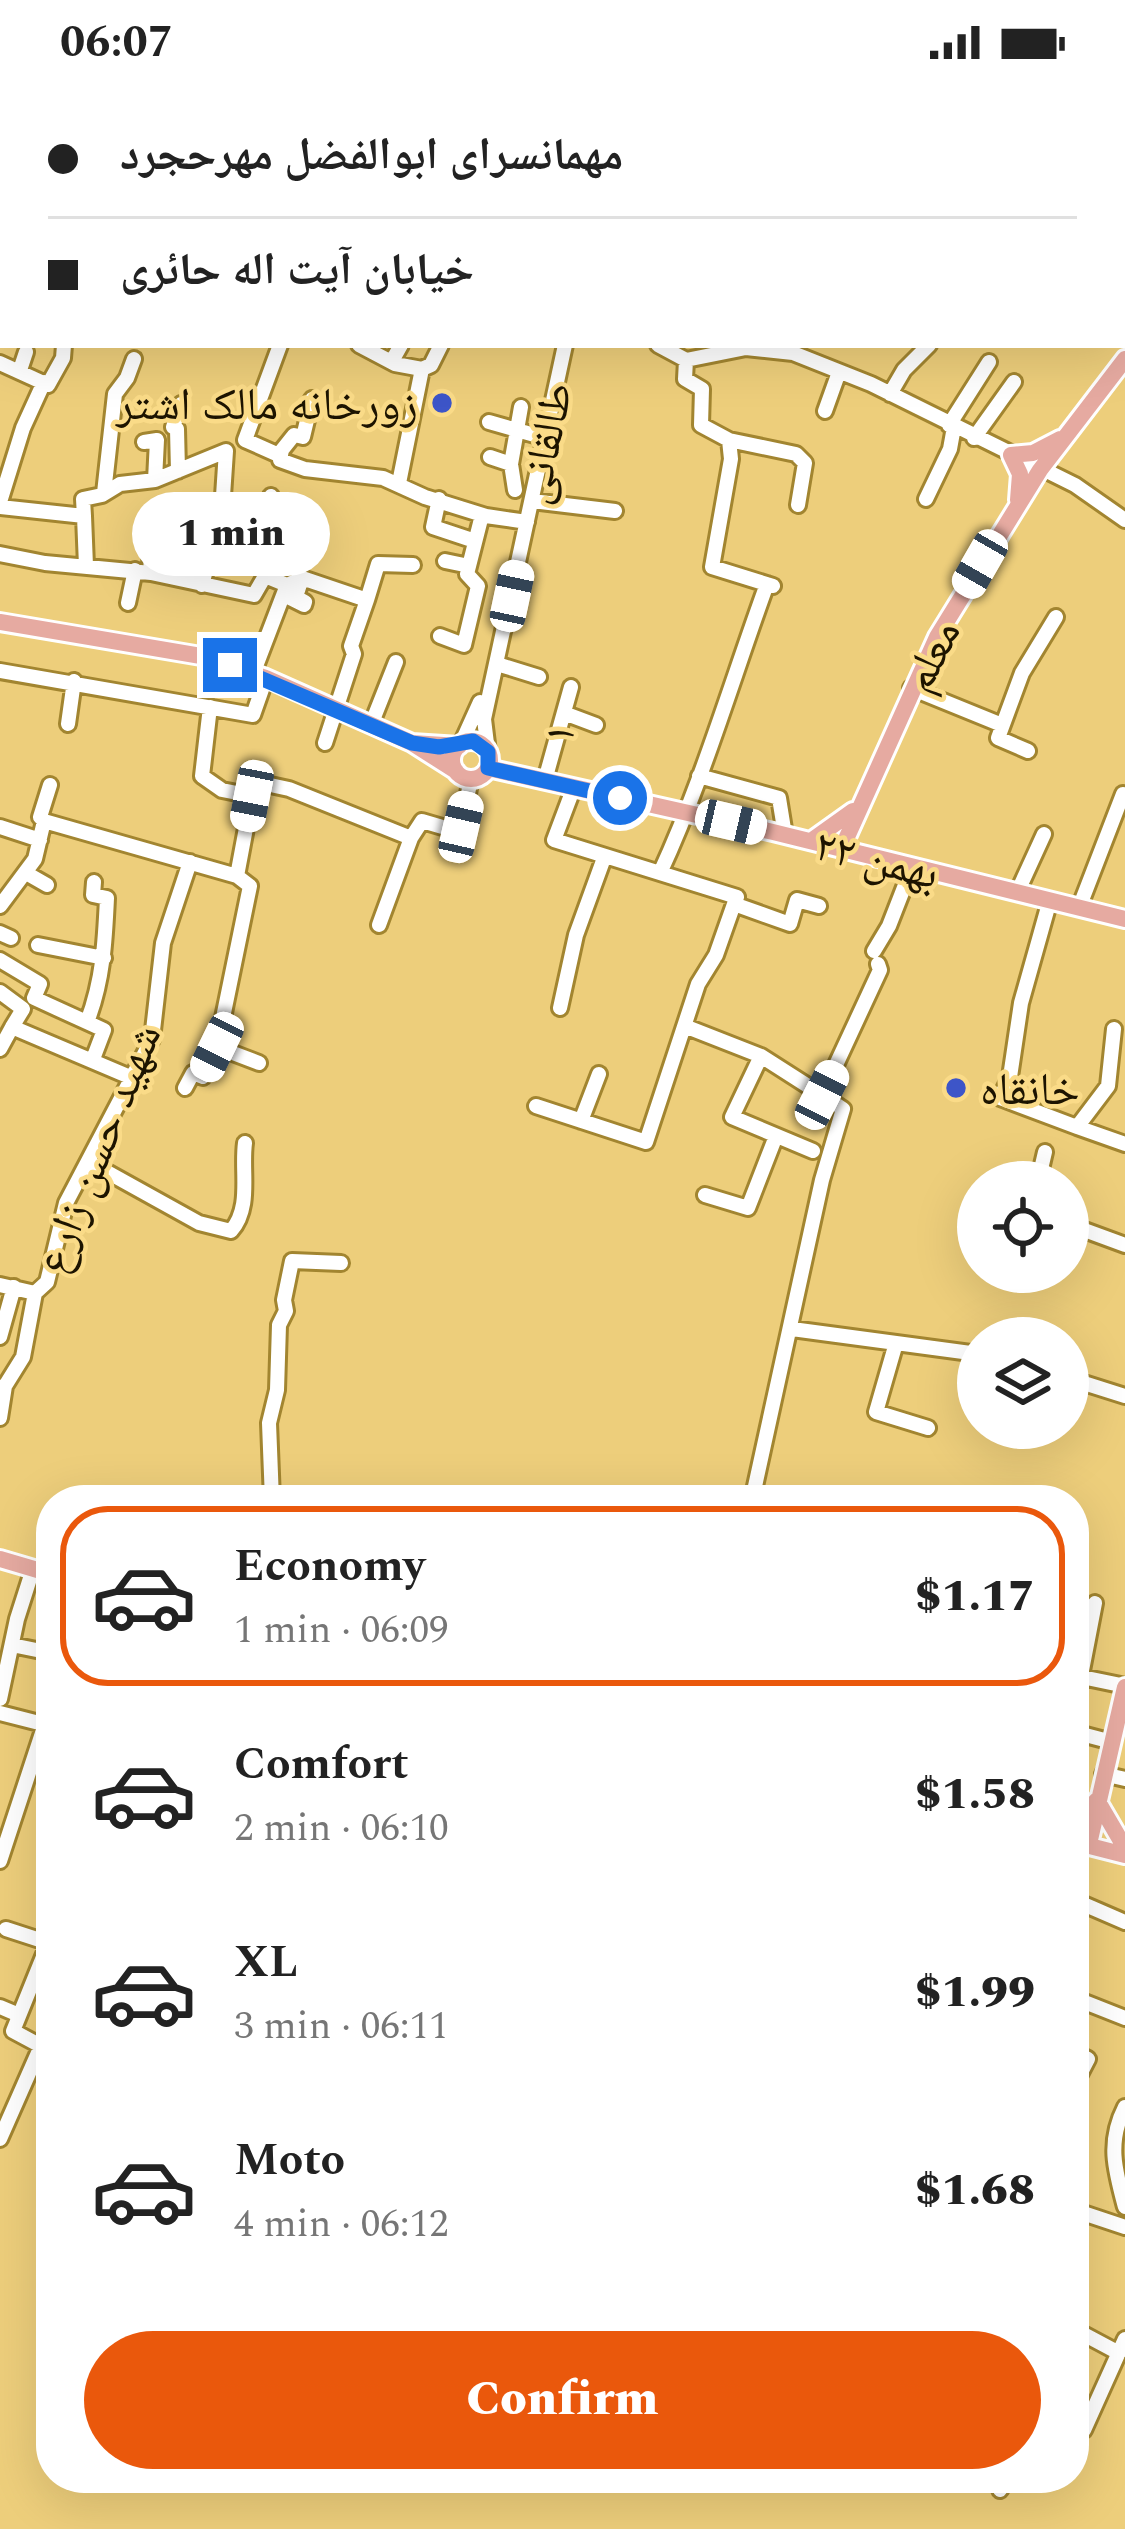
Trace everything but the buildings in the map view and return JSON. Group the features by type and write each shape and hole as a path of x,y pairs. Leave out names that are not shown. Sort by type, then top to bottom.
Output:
{"main road":[{"name":"معلم","path":"838,847 949,617 1040,470 1125,359"},
{"path":"1017,507 1021,483 1010,455 1044,449 1066,435"},
{"path":"0,622 201,656 259,676 412,743 464,775"},
{"name":"۲۲ بهمن","path":"412,743 479,743 488,760 545,780 1125,919"},
{"path":"460,745 452,760 464,775"},
{"path":"464,775 488,760"},
{"path":"812,841 856,809 870,856"},
{"path":"0,1559 36,1569"},
{"path":"1089,1823 1125,1690"},
{"path":"1089,1808 1097,1800"},
{"path":"1097,1800 1125,1852"},
{"path":"1089,1844 1125,1852"}],"street":[{"path":"0,362 48,385 63,348"},
{"path":"279,348 243,442 293,467 399,483 409,493 482,515 524,521"},
{"path":"365,348 422,369 431,365 440,348"},
{"path":"392,361 399,348"},
{"name":"طالقانی","path":"488,760 484,719 538,436 560,348"},
{"name":"طالقانی","path":"460,745 488,676 532,501 560,348"},
{"path":"664,348 686,360 746,349 794,353 890,394 1075,485 1125,520"},
{"path":"890,394 904,370 926,348"},
{"path":"20,370 26,352"},
{"path":"104,494 115,394 134,359"},
{"path":"686,360 685,379 702,389 701,425 729,440 796,454 805,463 798,505"},
{"path":"926,499 950,449 951,426 989,362"},
{"path":"399,483 422,369"},
{"path":"826,411 839,373"},
{"path":"44,382 23,428 0,505 84,515"},
{"path":"974,438 1014,382"},
{"path":"281,458 288,440 294,435 303,437 305,412 312,399"},
{"path":"178,471 177,429 173,427 181,404"},
{"path":"515,490 511,464 521,407"},
{"path":"489,422 538,436"},
{"path":"144,442 157,440 155,480"},
{"path":"660,873 688,813 728,691 772,585 712,568 729,440"},
{"path":"86,566 82,499 120,484 155,480 226,451 222,511"},
{"path":"490,457 511,464"},
{"path":"0,554 143,572 254,595 265,576 278,503 270,502 271,496"},
{"path":"439,499 433,526 475,541"},
{"path":"532,501 615,511"},
{"path":"440,636 464,646 478,586 467,574 482,515"},
{"path":"128,603 143,572 149,536"},
{"path":"445,561 469,566"},
{"path":"202,585 208,563"},
{"path":"325,743 378,565 413,565"},
{"path":"265,576 291,586 367,600"},
{"path":"0,670 253,715 259,676 291,586"},
{"path":"1028,751 998,738 1022,674 1056,616"},
{"path":"359,622 376,628"},
{"path":"371,725 396,662"},
{"path":"497,664 538,676"},
{"path":"68,724 74,681"},
{"name":"۱","path":"545,780 571,687"},
{"path":"911,688 1002,725"},
{"path":"210,707 202,776 222,790 252,796"},
{"path":"564,713 596,725"},
{"path":"379,925 411,838 422,821 456,831 461,827 464,775"},
{"path":"699,776 779,798 785,835"},
{"path":"237,876 252,796 261,783 289,789 411,838"},
{"path":"50,785 40,817 44,820 237,876 250,886 217,1047 202,1077 193,1072 185,1088"},
{"path":"536,1106 646,1142 698,984 716,956 737,897 554,840 574,787"},
{"path":"1079,908 1123,794"},
{"path":"0,906 26,873 44,820"},
{"path":"0,827 40,841"},
{"path":"1017,893 1043,834"},
{"path":"560,1008 576,934 604,858"},
{"name":"شهید حسن زارع","path":"0,1418 3,1386 23,1357 35,1294 47,1282 66,1203 152,1039 163,943 190,862"},
{"path":"822,1095 880,970 876,957 912,867"},
{"path":"26,873 47,885"},
{"path":"87,1022 104,958 107,898 93,895 94,882"},
{"path":"734,904 790,924 796,900 819,906"},
{"path":"1049,900 1021,1003 1018,1045 1000,1098 1125,1144"},
{"path":"38,946 104,958"},
{"path":"0,960 40,984 34,998 104,1030 93,1059"},
{"path":"0,992 23,1009 0,1049"},
{"path":"12,1027 130,1077"},
{"path":"687,1027 761,1056 842,1109 756,1485"},
{"path":"1077,1127 1108,1086 1114,1029"},
{"path":"217,1047 259,1063"},
{"path":"761,1056 732,1117 813,1151"},
{"path":"581,1121 599,1074"},
{"path":"1108,1086 1125,1089"},
{"path":"705,1195 748,1208 776,1136"},
{"path":"89,1162 199,1223 231,1231 244,1199 245,1143"},
{"path":"1043,1161 1045,1152"},
{"path":"1089,1232 1125,1245"},
{"path":"271,1485 268,1423 278,1390 279,1325 286,1311 292,1262 341,1263"},
{"path":"0,1337 7,1286 35,1294"},
{"path":"792,1329 957,1351"},
{"path":"896,1343 876,1412 928,1428"},
{"path":"1089,1385 1125,1396"},
{"path":"0,1700 12,1645 36,1586"},
{"path":"1089,1629 1095,1603"},
{"path":"12,1645 36,1650"},
{"path":"1089,1679 1125,1690"},
{"path":"0,1713 36,1722"},
{"path":"1089,1736 1112,1742"},
{"path":"0,1861 36,1759"},
{"path":"1103,1774 1125,1779"},
{"path":"1089,1906 1125,1922"},
{"path":"6,1929 36,1936"},
{"path":"36,1983 13,2031 36,2043"},
{"path":"1089,2004 1125,2018"},
{"path":"0,2007 19,2015"},
{"path":"0,2139 36,2057"},
{"path":"1125,2107 1116,2126 1112,2160 1125,2206"},
{"path":"1089,2215 1125,2227"},
{"path":"1089,2334 1122,2346 1089,2419"}],"place":[{"name":"زورخانه مالک اشتر","path":"442,403"},
{"name":"خانقاه","path":"956,1088"}],"route":[{"path":"230,665 412,743 439,747 473,741 488,752 488,768 620,798"}]}
